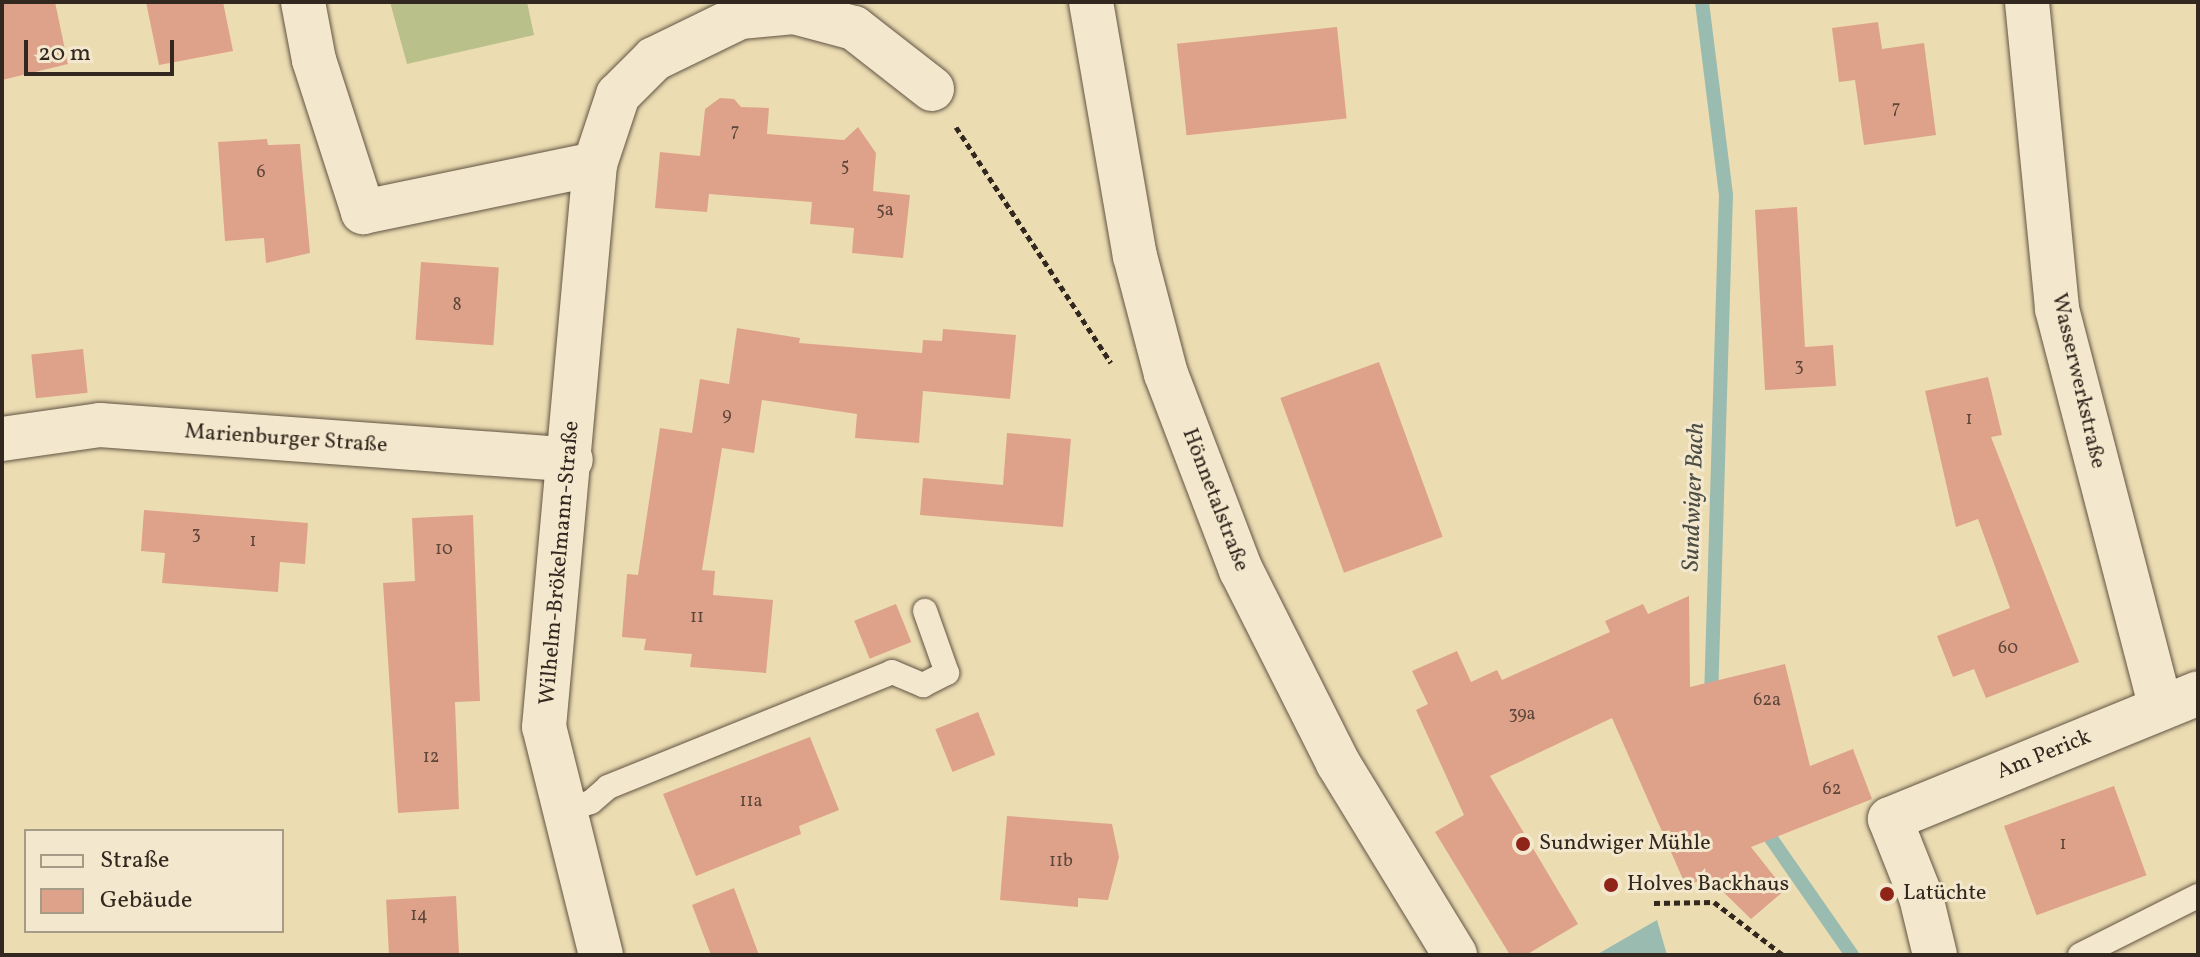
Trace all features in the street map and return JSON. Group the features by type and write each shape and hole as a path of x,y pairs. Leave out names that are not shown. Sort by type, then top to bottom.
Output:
{"street":[{"path":"303,2 314,60 363,212 595,164"},
{"name":"Hönnetalstraße","path":"1091,2 1135,256 1166,374 1241,570 1338,763 1455,955"},
{"name":"Wasserwerkstraße","path":"2027,2 2057,309 2179,700"},
{"name":"Wilhelm-Brökelmann-Straße","path":"601,955 544,727 571,460 595,164 618,95 654,59 740,17 794,12 854,15 932,89"},
{"name":"Marienburger Straße","path":"2,439 100,425 571,460"},
{"name":"Am Perick","path":"1935,955 1921,897 1890,819 2179,700"}],"lane":[{"path":"563,811 591,802 608,787 892,672 923,685 947,673 925,611"},
{"path":"2080,955 2198,896"}],"path":[{"path":"932,89 1078,319 1126,384 1166,374"},
{"path":"1654,903 1714,902 1783,955"}],"green space":[{"path":"390,2 527,2 534,35 407,64"}],"water":[{"path":"1657,920 1667,955 1596,955"}],"building":[{"path":"2,2 55,2 68,64 2,80"},
{"path":"146,2 223,2 233,51 159,65"},
{"path":"1878,22 1882,49 1924,43 1936,135 1864,145 1855,80 1839,82 1832,28"},
{"path":"1337,27 1347,118 1186,135 1177,44"},
{"path":"720,98 734,99 741,107 769,108 767,134 844,140 858,127 876,153 873,191 910,195 903,258 852,253 854,228 810,224 812,202 709,194 707,212 655,208 660,152 700,156 705,109"},
{"path":"267,139 268,145 300,144 310,253 266,263 264,238 225,241 218,142"},
{"path":"1797,207 1805,347 1833,345 1836,386 1765,390 1755,210"},
{"path":"421,262 499,267 493,345 416,340"},
{"path":"737,328 800,338 799,343 922,353 923,340 942,341 943,329 1016,335 1010,399 923,391 919,443 855,438 857,414 762,400 754,453 722,448 702,570 715,571 713,595 773,600 766,673 690,667 692,654 644,650 646,639 622,637 627,574 638,575 660,428 692,433 700,379 729,384"},
{"path":"83,349 88,393 36,398 31,354"},
{"path":"1379,362 1443,537 1344,573 1280,398"},
{"path":"1988,377 2002,435 1991,437 2079,662 1986,698 1974,669 1953,677 1937,636 2010,608 1978,519 1956,527 1925,391"},
{"path":"1007,433 1071,439 1063,527 920,515 923,478 1003,485"},
{"path":"144,510 308,523 305,564 280,562 278,592 162,583 165,553 141,551"},
{"path":"473,515 480,701 455,702 459,809 398,813 383,583 415,581 412,518"},
{"path":"1689,596 1690,687 1785,664 1810,766 1853,749 1872,799 1751,847 1785,890 1751,919 1708,877 1686,886 1612,718 1490,776 1578,924 1526,955 1510,955 1435,832 1464,815 1416,710 1428,704 1412,671 1457,651 1471,682 1497,670 1502,680 1610,632 1605,621 1643,604 1648,614"},
{"path":"896,604 911,642 870,659 854,621"},
{"path":"978,712 995,755 953,772 935,729"},
{"path":"810,737 839,810 799,826 801,834 696,876 663,794"},
{"path":"2114,786 2146,875 2037,915 2004,826"},
{"path":"1007,816 1112,824 1119,857 1108,900 1078,898 1078,907 1000,900"},
{"path":"734,888 759,955 711,955 692,905"},
{"path":"456,896 459,955 389,955 386,900"}],"waterway":[{"name":"Sundwiger Bach","path":"1702,2 1726,194 1711,698"},
{"name":"Sundwiger Bach","path":"1761,824 1852,955"}],"place":[{"name":"Sundwiger Mühle","path":"1523,844"},
{"name":"Holves Backhaus","path":"1611,885"},
{"name":"Latüchte","path":"1887,894"}]}
